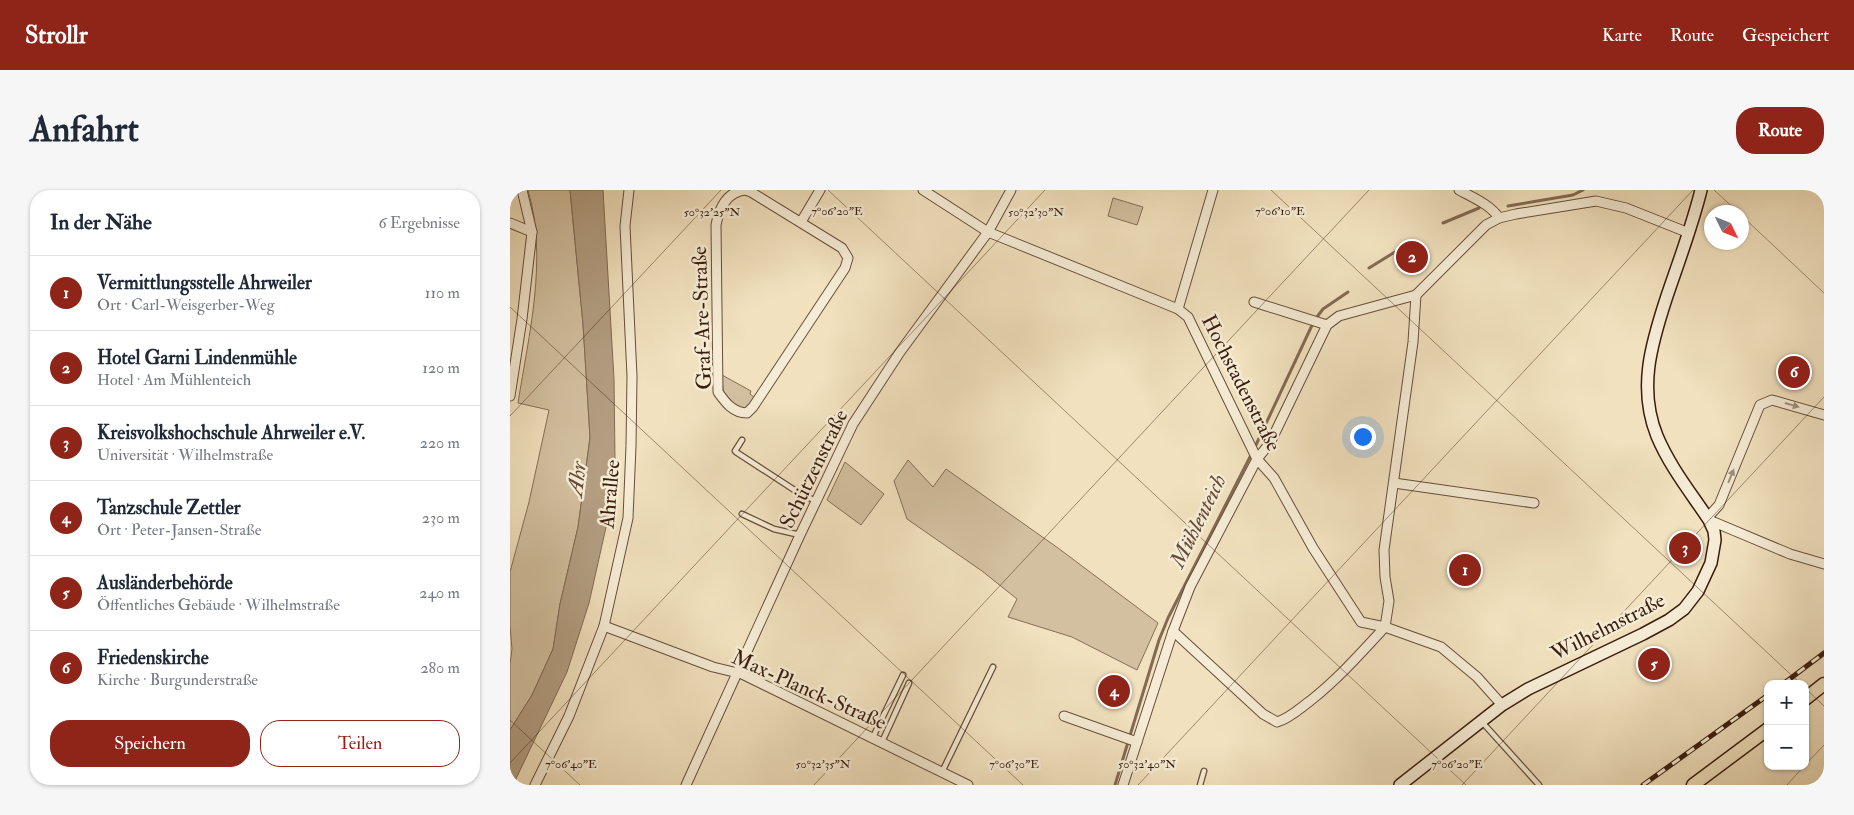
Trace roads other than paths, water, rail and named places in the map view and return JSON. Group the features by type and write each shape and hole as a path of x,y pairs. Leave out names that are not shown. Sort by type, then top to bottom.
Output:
{"main road":[{"name":"Wilhelmstraße","path":"1400,785 1502,705 1546,679 1669,620 1684,609 1698,592 1711,563 1715,540 1714,531 1709,519 1674,468 1657,436 1650,412 1646,384 1654,337 1701,190"},
{"path":"1809,696 1824,684"},
{"path":"1693,785 1764,731"}],"street":[{"path":"510,396 522,319 532,232 522,190"},
{"name":"Ahrallee","path":"535,785 569,716 604,626 628,518 632,446 632,376 625,226 629,190"},
{"name":"Graf-Are-Straße","path":"745,190 801,222 842,248 848,258 847,263 753,408 747,413 741,413 724,401 718,392 716,225 718,212 726,198 745,190"},
{"path":"801,222 820,190"},
{"name":"Hochstadenstraße","path":"923,190 988,232 1178,310 1188,317 1254,453 1274,478 1313,548 1360,622 1386,627 1441,648 1477,677 1502,705"},
{"name":"Schützenstraße","path":"686,785 853,424 900,352 988,232 1010,190"},
{"path":"1178,310 1213,190"},
{"path":"1459,190 1496,213 1499,218"},
{"path":"1254,302 1319,322 1416,295 1486,225 1499,218 1596,201 1626,208 1688,233"},
{"path":"510,223 532,232"},
{"path":"1173,632 1263,714 1277,722 1290,716 1323,690 1348,668 1386,627 1389,601 1385,576 1384,550 1413,342 1416,295"},
{"path":"1123,785 1132,740 1190,587 1254,453 1270,444 1319,322"},
{"path":"1824,415 1772,400 1760,405 1720,505 1709,519 1790,554 1824,564"},
{"path":"1394,483 1534,504"},
{"name":"Max-Planck-Straße","path":"604,626 713,667 737,672 968,785"},
{"path":"1064,716 1132,740"}],"lane":[{"path":"742,440 736,452 799,493 816,501"},
{"path":"742,514 774,529 800,535"},
{"path":"942,772 993,666"},
{"path":"878,740 903,675"},
{"path":"878,740 909,683"},
{"path":"1482,722 1539,785"},
{"path":"1200,785 1204,771"}],"waterway":[{"name":"Mühlenteich","path":"1508,206 1573,195 1583,190"},
{"name":"Mühlenteich","path":"1443,223 1479,208"},
{"name":"Mühlenteich","path":"1369,268 1403,247"},
{"name":"Mühlenteich","path":"1255,447 1314,321 1323,309 1348,292"},
{"name":"Mühlenteich","path":"1115,785 1159,640 1168,618 1252,453"}],"railway":[{"path":"1788,680 1824,653"},
{"path":"1643,785 1764,698"}],"place":[{"name":"Hotel Garni Lindenmühle","path":"1412,257"},
{"name":"Friedenskirche","path":"1794,372"},
{"name":"Kreisvolkshochschule Ahrweiler e.V.","path":"1685,548"},
{"name":"Vermittlungsstelle Ahrweiler","path":"1465,570"},
{"name":"Ausländerbehörde","path":"1654,664"},
{"name":"Tanzschule Zettler","path":"1114,691"}],"water label":[{"name":"Ahr","path":"577,479"}]}
